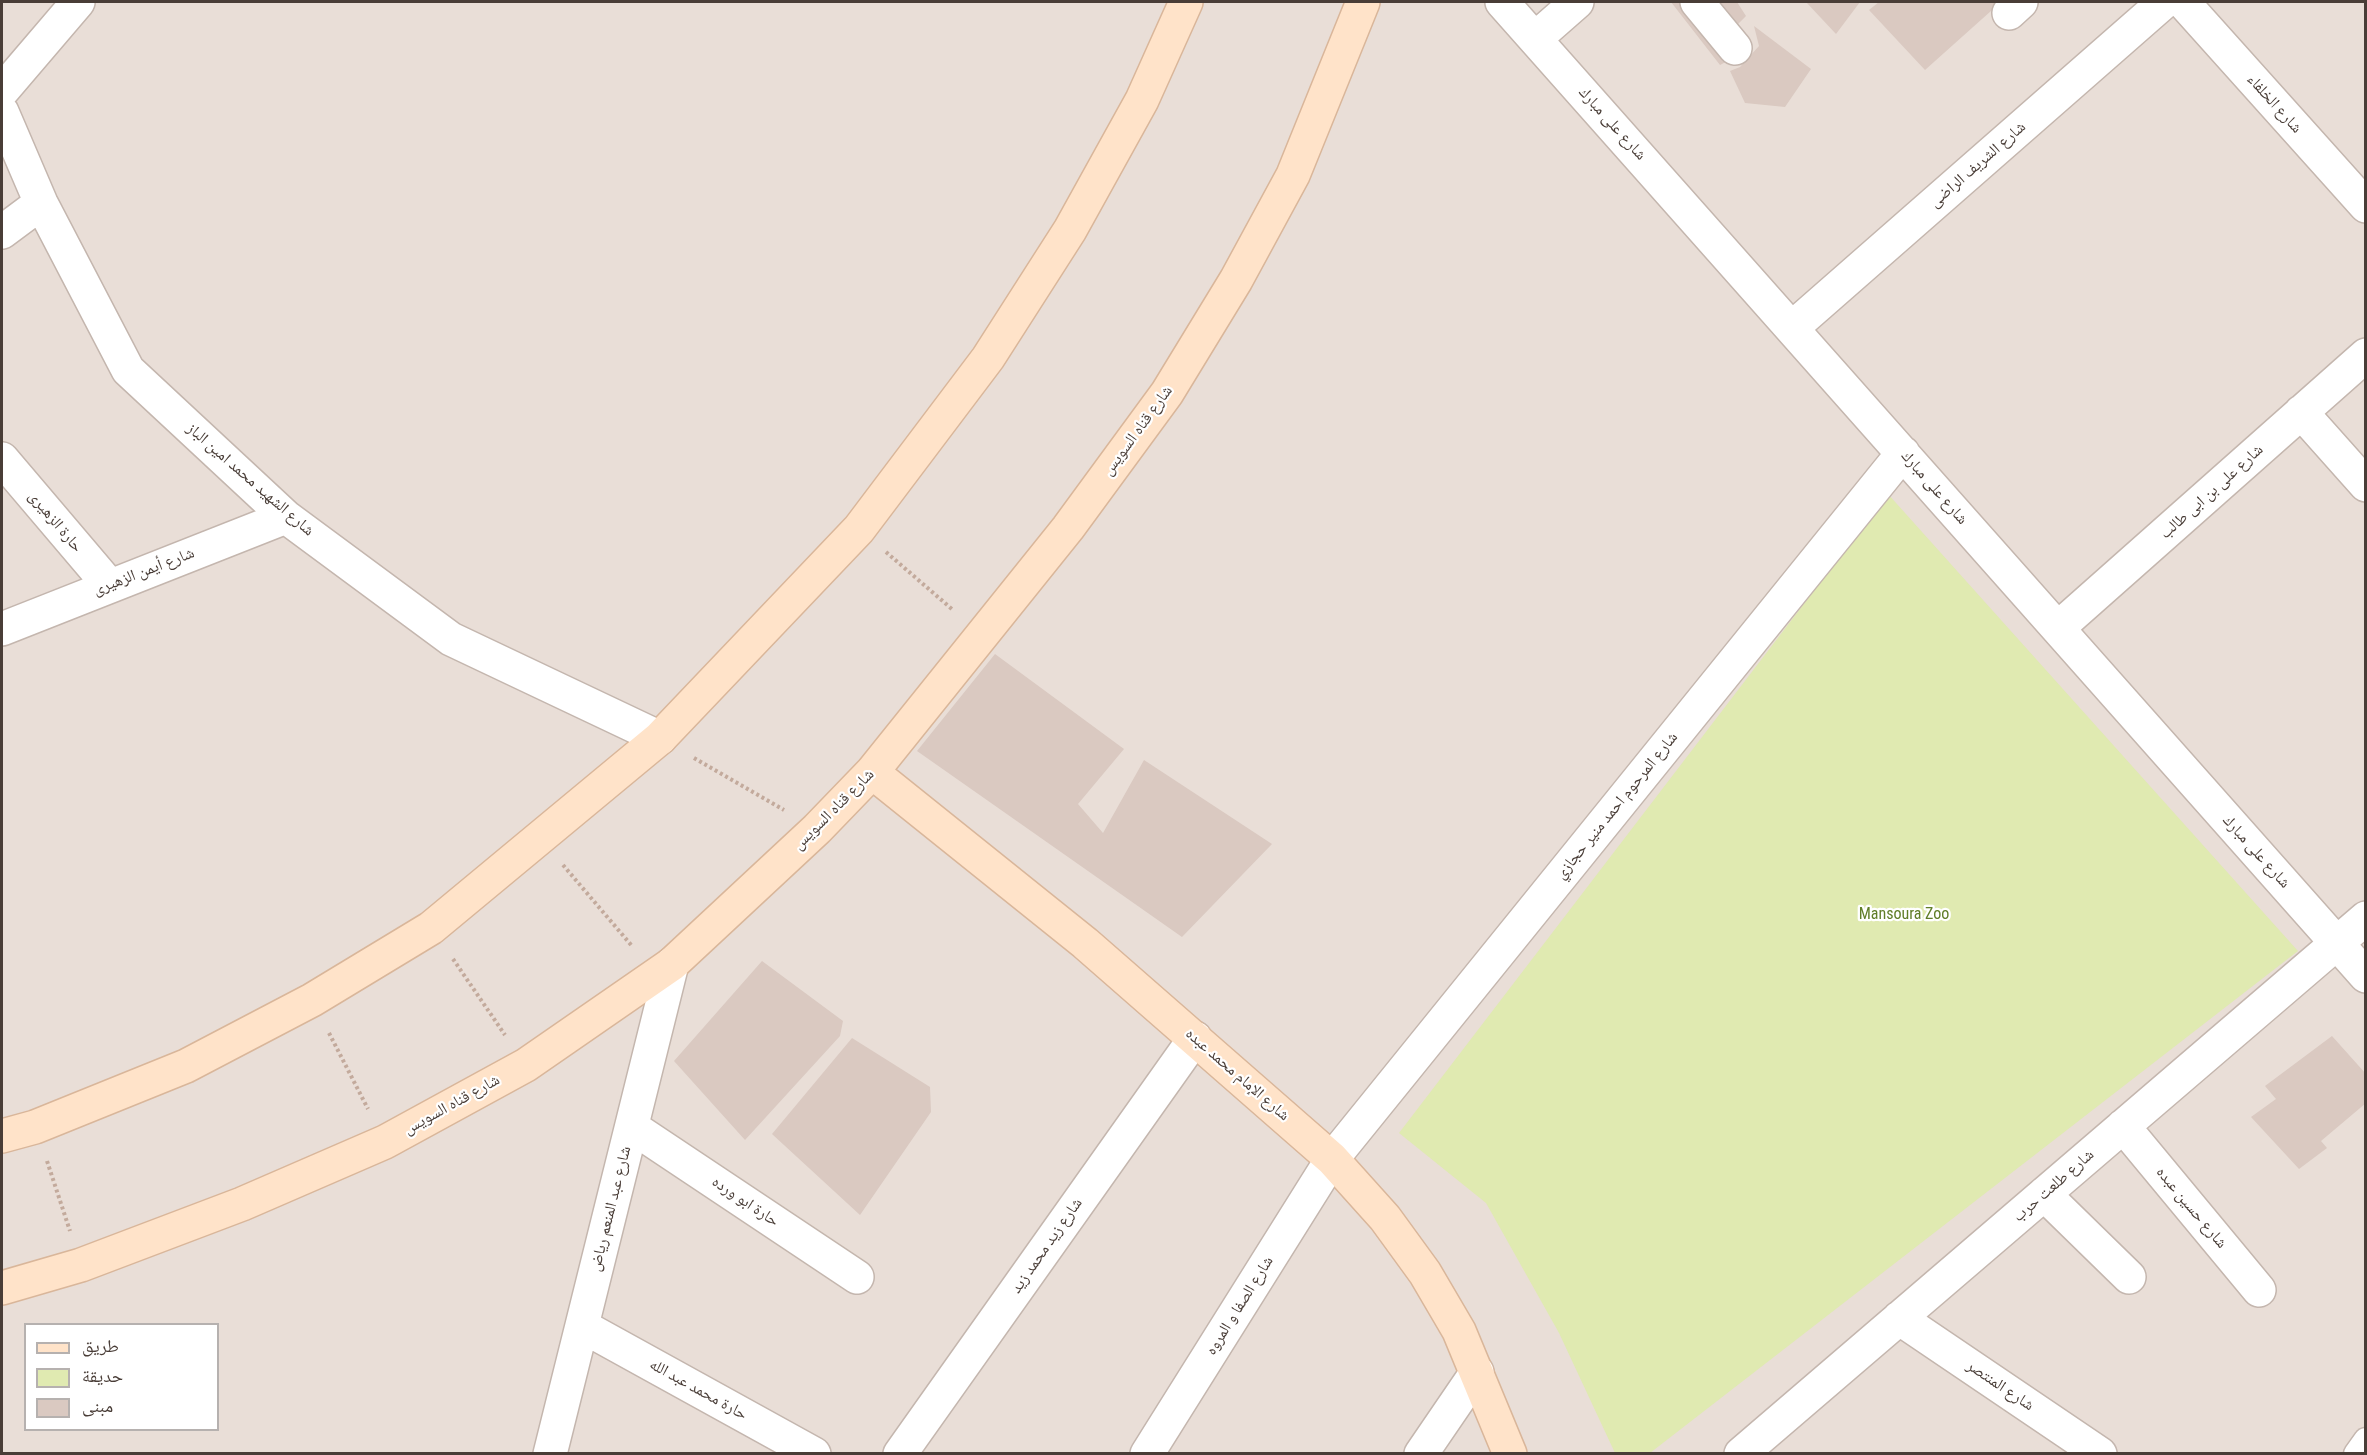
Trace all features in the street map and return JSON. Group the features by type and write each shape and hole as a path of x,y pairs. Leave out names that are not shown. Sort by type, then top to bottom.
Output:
{"main road":[{"path":"2,1136 35,1126 186,1066 312,1000 431,928 660,738 859,529 988,358 1070,230 1142,100 1186,2"},
{"name":"شارع قناه السويس","path":"2,1288 81,1265 242,1204 385,1142 526,1065 664,969 817,829 872,772 1068,528 1167,393 1236,280 1293,175 1363,2"},
{"name":"شارع الإمام محمد عبده","path":"872,772 1085,943 1332,1159 1385,1218 1425,1273 1459,1331 1510,1454"}],"street":[{"path":"2,91 78,2"},
{"name":"شارع على مبارك","path":"1502,2 2366,976"},
{"path":"1536,38 1577,2"},
{"path":"1697,2 1735,48"},
{"name":"شارع الشريف الراضى","path":"1792,328 2164,2"},
{"name":"شارع الخلفاء","path":"2183,2 2366,206"},
{"name":"شارع الشهيد محمد امين الباز","path":"2,112 41,203 128,370 286,517 452,639 660,738"},
{"path":"2,232 41,203"},
{"name":"شارع على بن ابى طالب","path":"2058,628 2366,355"},
{"path":"2301,412 2366,485"},
{"name":"شارع المرحوم احمد منير حجازي","path":"1332,1159 1903,453"},
{"name":"حارة الزهيرى","path":"2,459 109,585"},
{"name":"شارع أيمن الزهيرى","path":"5,622 286,517"},
{"name":"شارع طلعت حرب","path":"1741,1454 2366,918"},
{"name":"شارع عبد المنعم رياض","path":"550,1454 632,1127 664,969"},
{"name":"شارع زيد محمد زيد","path":"900,1454 1195,1038"},
{"name":"شارع حسين عبده","path":"2123,1126 2259,1290"},
{"name":"حارة ابو ورده","path":"632,1127 858,1277"},
{"name":"شارع الصفا و المروه","path":"1147,1454 1332,1159"},
{"path":"2044,1194 2129,1277"},
{"name":"شارع المنتصر","path":"1899,1318 2100,1454"},
{"name":"حارة محمد عبد الله","path":"582,1326 814,1454"},
{"path":"1421,1454 1477,1372"}],"lane":[{"path":"2356,1454 2366,1440"}],"path":[{"path":"859,529 981,634"},
{"path":"660,738 817,829"},
{"path":"539,837 664,969"},
{"path":"431,928 526,1065"},
{"path":"312,1000 385,1142"},
{"path":"35,1126 81,1265"}],"shaded area":[{"path":"2,2 2365,2 2365,1453 2,1454"}],"green space":[{"name":"Mansoura Zoo","path":"1888,494 2298,951 1650,1453 1615,1453 1559,1333 1486,1203 1399,1133"}],"building":[{"path":"1671,2 1737,2 1746,16 1733,29 1745,52 1720,65"},
{"path":"1806,2 1860,2 1836,34"},
{"path":"1879,2 2001,2 1925,70 1869,10"},
{"path":"1754,26 1811,69 1785,107 1745,103 1730,71 1740,67 1759,46"},
{"path":"995,654 1124,749 1078,804 1103,833 1144,760 1272,844 1182,937 917,751"},
{"path":"762,961 843,1021 840,1036 745,1140 674,1061"},
{"path":"2332,1036 2366,1074 2366,1103 2321,1141 2327,1148 2299,1169 2251,1117 2276,1099 2265,1086"},
{"path":"852,1038 930,1087 931,1112 860,1215 772,1134"}]}
